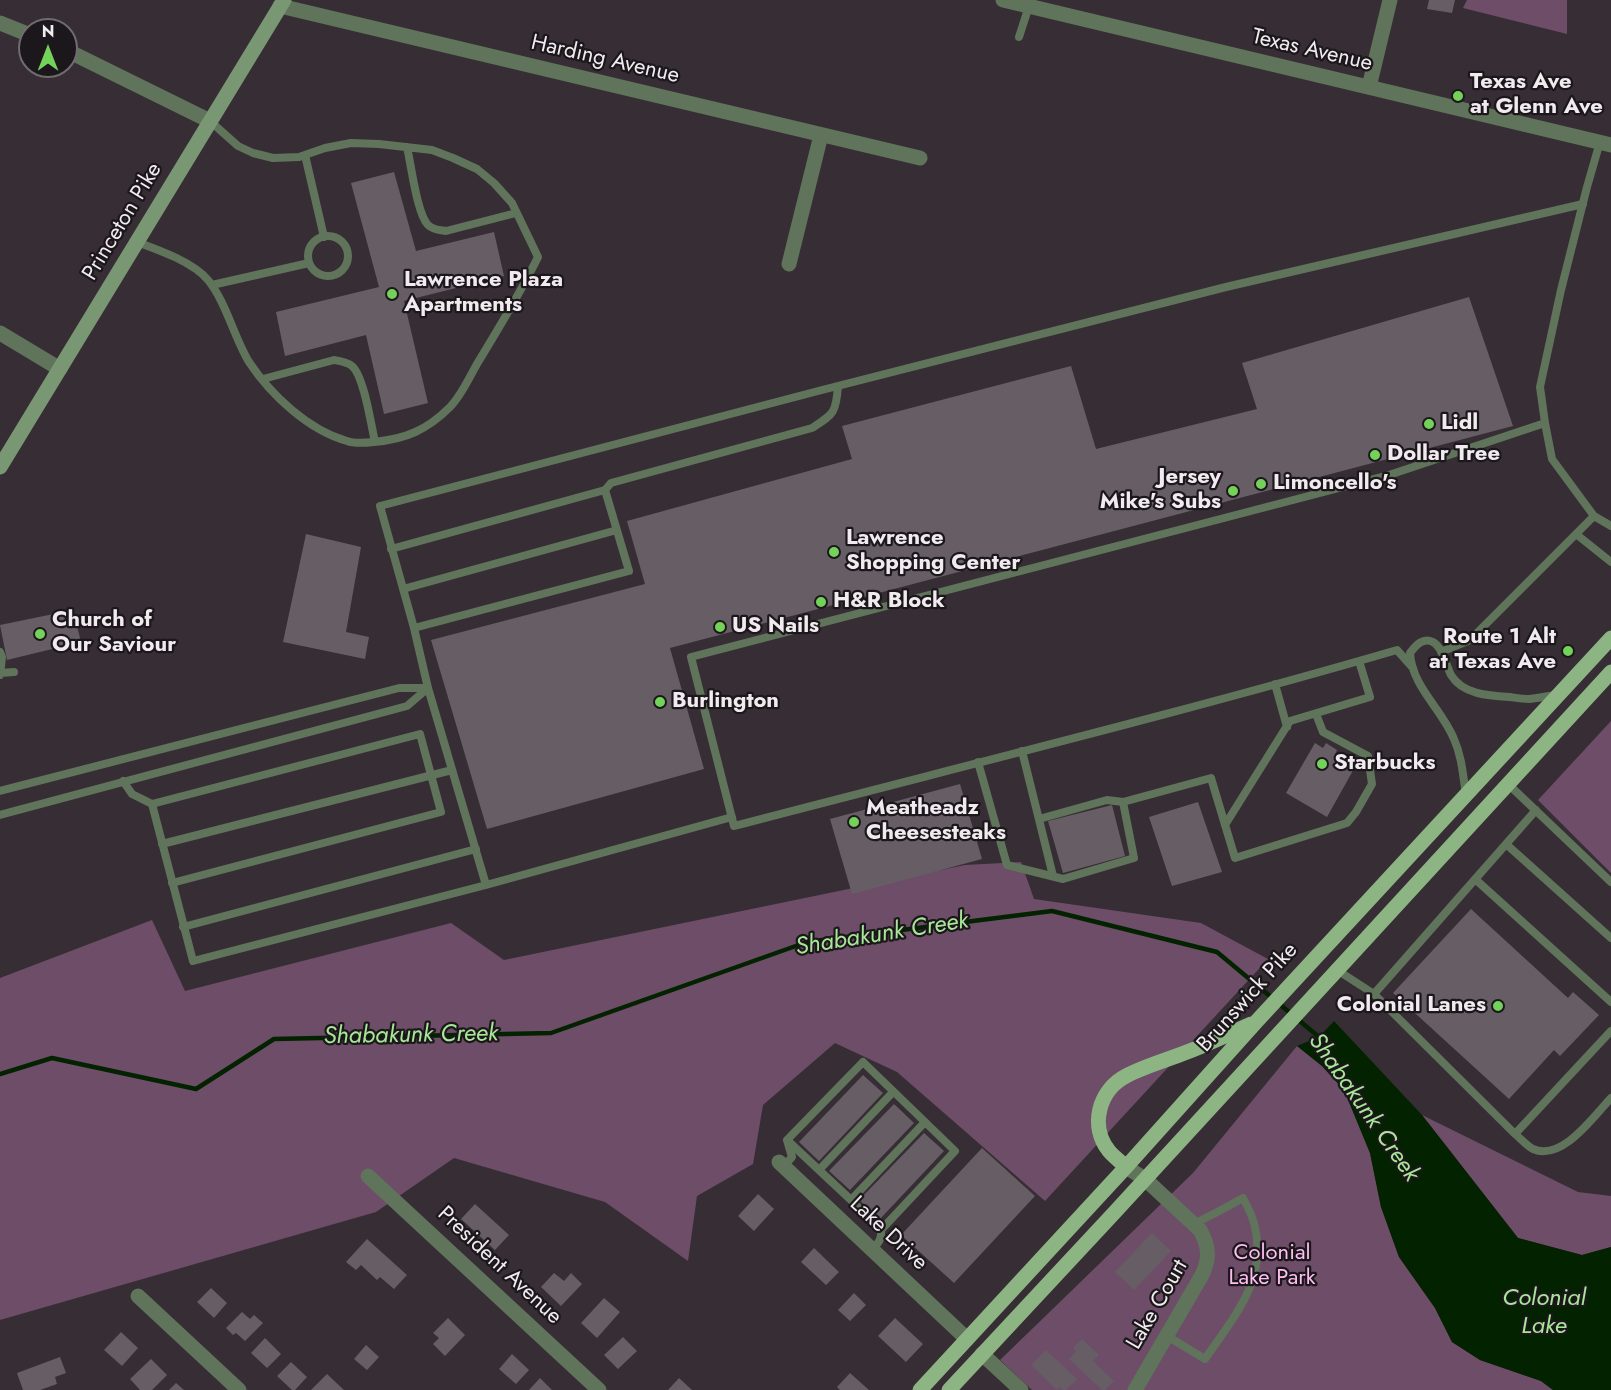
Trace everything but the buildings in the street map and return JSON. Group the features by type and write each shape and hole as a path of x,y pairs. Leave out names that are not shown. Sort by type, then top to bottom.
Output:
{"main road":[{"name":"Princeton Pike","path":"0,467 282,3"},
{"name":"Brunswick Pike","path":"920,1390 1126,1167 1261,1016 1611,638"},
{"name":"Brunswick Pike","path":"949,1390 1611,672"},
{"path":"1126,1167 1108,1150 1101,1137 1098,1123 1105,1095 1113,1084 1126,1076 1190,1051 1261,1016"}],"street":[{"name":"Texas Avenue","path":"1003,0 1030,3 1606,143"},
{"path":"1369,87 1390,0"},
{"name":"Harding Avenue","path":"282,3 920,158"},
{"path":"0,23 18,30"},
{"path":"78,56 210,121"},
{"path":"789,264 821,135"},
{"path":"0,333 60,369"},
{"name":"Lake Drive","path":"781,1165 967,1339"},
{"name":"Lake Court","path":"1126,1167 1145,1179 1200,1230 1209,1252 1203,1275 1135,1390"},
{"name":"President Avenue","path":"368,1176 599,1390"},
{"path":"138,1296 239,1390"},
{"path":"982,1354 1020,1390"}],"lane":[{"path":"1019,37 1030,3"},
{"path":"137,242 165,252 208,279 249,362 263,379 282,401 305,421 348,442 394,440 417,433 434,422 452,405 521,291 538,257 512,203 494,183 477,169 432,150 351,143 325,148 299,157 273,158 238,146 210,121"},
{"path":"1606,143 1583,204 1540,387 1552,459 1593,516 1611,526"},
{"path":"407,147 421,213 428,225 436,230 446,231 516,213"},
{"path":"305,155 324,237"},
{"path":"486,885 428,688 380,506 1226,287 1583,204"},
{"path":"324,237 337,238 346,247 348,260 336,275 323,276 312,268 309,262 309,249 312,243 324,237"},
{"path":"212,285 309,262"},
{"path":"263,379 334,360 351,366 360,376 375,442"},
{"path":"392,549 605,490 611,483 812,429 831,416 837,403 838,386"},
{"path":"1413,668 1397,650 1125,725 734,826 691,657 1389,475 1545,423"},
{"path":"414,628 629,571 605,490"},
{"path":"1442,652 1470,640 1593,516"},
{"path":"403,589 617,530"},
{"path":"1576,534 1611,562"},
{"path":"1466,795 1461,761 1454,739 1439,712 1420,687 1413,668 1410,653 1417,644 1426,640 1434,643 1442,652 1453,678 1469,690 1483,695 1529,699 1559,694"},
{"path":"0,652 2,657 0,674 14,672"},
{"path":"1225,825 1290,721 1370,697 1359,661"},
{"path":"1275,684 1287,727"},
{"path":"0,790 399,688 428,688"},
{"path":"0,815 407,706 428,688"},
{"path":"1039,819 1107,800 1123,802 1211,778 1235,858 1347,823 1356,813 1372,784 1368,756 1323,732 1316,714"},
{"path":"123,781 132,794 152,804 420,734 441,812 172,883"},
{"path":"1022,751 1053,876"},
{"path":"978,762 1007,865 1063,879 1134,858 1123,802"},
{"path":"162,844 452,770"},
{"path":"1508,784 1611,882"},
{"path":"152,804 193,961 486,885 732,817"},
{"path":"1374,994 1536,810"},
{"path":"1506,844 1611,938"},
{"path":"183,927 476,849"},
{"path":"1475,879 1611,1002"},
{"path":"1337,970 1374,994 1515,1134 1534,1149 1556,1149 1572,1139 1611,1098"},
{"path":"1515,1134 1611,1031"},
{"path":"787,1140 863,1062 955,1151 881,1230"},
{"path":"819,1170 893,1092"},
{"path":"851,1200 925,1122"},
{"path":"781,1165 792,1157 787,1140"},
{"path":"787,1140 881,1230 880,1242 872,1250"},
{"path":"1167,1336 1205,1359 1231,1322 1255,1277 1258,1259 1257,1240 1254,1221 1243,1197 1194,1224"}],"green space":[{"path":"1467,0 1567,0 1567,34 1463,8"},
{"path":"1611,721 1611,873 1538,800"},
{"path":"1021,862 1034,899 1201,923 1268,959 1045,1201 897,1072 835,1043 763,1105 753,1164 697,1196 688,1261 605,1202 454,1158 376,1212 0,1320 0,978 152,920 185,991 451,923 504,960 965,865"},
{"name":"Colonial Lake Park","path":"1297,1046 1322,1066 1344,1090 1370,1153 1381,1207 1399,1257 1435,1308 1452,1342 1480,1360 1541,1381 1553,1390 1032,1390 1000,1360 1193,1173"},
{"path":"1422,1115 1578,1192 1611,1196 1611,1247 1582,1255 1518,1238"}],"water":[{"name":"Colonial Lake","path":"1334,1021 1422,1115 1518,1238 1582,1255 1611,1247 1611,1390 1553,1390 1541,1381 1480,1360 1452,1342 1435,1308 1399,1257 1381,1207 1370,1153 1344,1090 1322,1066 1297,1046 1319,1037"}],"waterway":[{"name":"Shabakunk Creek","path":"0,1074 52,1058 196,1089 274,1039 551,1033 807,942 1052,911 1217,952 1319,1037 1322,1042"}],"place":[{"name":"Texas Ave at Glenn Ave","path":"1458,96"},
{"name":"Lawrence Plaza Apartments","path":"392,294"},
{"name":"Lidl","path":"1429,424"},
{"name":"Dollar Tree","path":"1375,455"},
{"name":"Limoncello's","path":"1261,484"},
{"name":"Jersey Mike's Subs","path":"1233,491"},
{"name":"Lawrence Shopping Center","path":"834,552"},
{"name":"H&R Block","path":"821,602"},
{"name":"US Nails","path":"720,627"},
{"name":"Church of Our Saviour","path":"40,634"},
{"name":"Route 1 Alt at Texas Ave","path":"1568,651"},
{"name":"Burlington","path":"660,702"},
{"name":"Starbucks","path":"1322,764"},
{"name":"Meatheadz Cheesesteaks","path":"854,822"},
{"name":"Colonial Lanes","path":"1498,1006"}]}
